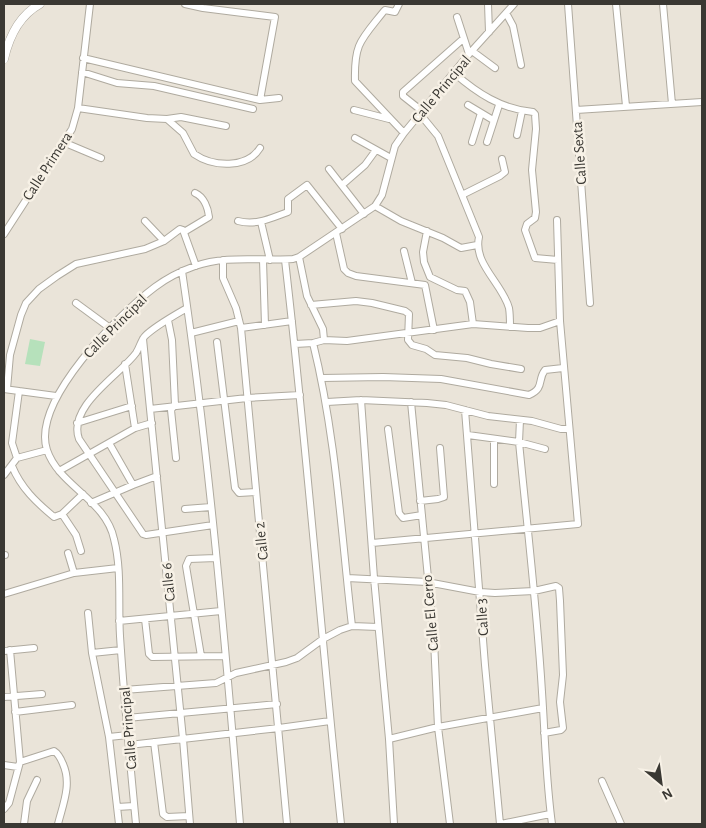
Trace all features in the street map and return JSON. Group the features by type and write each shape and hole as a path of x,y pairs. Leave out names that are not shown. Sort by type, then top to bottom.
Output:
{"main road":[{"path":"4,59 15,29 20,21 40,4"}],"street":[{"name":"Calle Primera","path":"4,234 72,129 78,108 90,4"},
{"path":"185,4 275,17 260,100"},
{"path":"398,4 395,12 384,12 364,36 358,45 354,62 355,81 404,133"},
{"path":"488,4 489,32"},
{"name":"Calle Sexta","path":"568,4 590,303"},
{"path":"616,4 626,106"},
{"path":"663,4 672,104"},
{"path":"510,7 520,65"},
{"name":"Calle Principal","path":"136,824 121,650 118,568 114,538 104,517 59,471 47,450 46,424 56,396 76,368 110,328 156,286 182,271 223,260 285,260 299,257 375,206 382,195 391,158 404,133 510,7"},
{"path":"457,17 463,39 471,52 495,68"},
{"path":"463,39 402,92 403,96 421,113 438,136 479,237 477,245 480,257 508,306 510,327"},
{"path":"83,58 260,100 279,98"},
{"path":"82,72 116,83 154,86 253,109"},
{"path":"454,73 482,95 499,104 534,113 536,129 532,170 536,212 535,218 527,224 525,230 535,258 558,260"},
{"path":"576,110 702,102"},
{"path":"487,142 499,104"},
{"path":"468,105 493,120"},
{"path":"78,108 167,120 181,117 226,126"},
{"path":"354,110 389,119"},
{"path":"516,135 522,111"},
{"path":"472,142 481,113"},
{"path":"167,120 183,133 194,154 214,162 225,164 244,161 256,155 260,148"},
{"path":"355,138 391,158"},
{"path":"63,142 101,158"},
{"path":"342,185 365,164 376,150"},
{"path":"462,195 505,172 502,158"},
{"path":"329,169 364,214"},
{"path":"238,221 245,223 261,222 288,212 288,199 306,185 339,231 344,269 348,273 356,276 425,285"},
{"path":"184,232 206,220 210,215 201,197 195,193"},
{"path":"375,206 401,221 427,231 461,248 477,245"},
{"path":"372,544 578,524 563,368 558,220"},
{"path":"145,221 164,241"},
{"path":"261,222 266,260 265,325"},
{"path":"56,396 5,389 10,355 21,315 26,303 39,289 76,264 145,249 164,241 179,229 183,229 196,266"},
{"path":"427,231 423,252 424,262 430,277 465,292 470,302 473,324"},
{"path":"404,251 412,283"},
{"path":"299,257 303,283 323,329 324,340"},
{"name":"Calle 2","path":"223,260 223,278 236,308 241,328 287,824"},
{"path":"285,260 295,344 341,824"},
{"path":"182,271 213,525 240,824"},
{"path":"430,277 425,285 434,330"},
{"path":"311,305 356,301 405,311 409,314 407,333 408,340 412,345 426,349 435,355 467,358 521,369"},
{"path":"76,303 110,328"},
{"path":"187,308 146,335 136,353 87,404 77,423 77,433 79,439 143,534 213,525"},
{"path":"168,320 172,340 174,406 172,410 176,458"},
{"path":"191,333 239,321"},
{"path":"241,328 292,321"},
{"path":"295,344 324,340 347,341 473,324 540,328 560,321"},
{"name":"Calle 6","path":"143,339 181,713 190,824"},
{"path":"217,342 235,488 239,493 256,492"},
{"path":"313,343 322,378 335,460 352,626"},
{"path":"125,364 135,428"},
{"path":"322,378 383,377 441,379 529,395 539,388 542,374 545,370 563,368"},
{"path":"17,458 12,443 19,391"},
{"path":"150,409 247,398 300,395"},
{"path":"326,402 361,400 446,405 488,416 569,429"},
{"path":"361,400 378,627 389,739 394,824"},
{"name":"Calle El Cerro","path":"411,402 434,640 438,727 450,824"},
{"path":"77,423 132,406"},
{"name":"Calle 3","path":"465,410 490,717 501,824"},
{"path":"520,420 519,442 534,591 552,824"},
{"path":"59,471 135,428 152,423"},
{"path":"388,429 399,513 403,518 422,515"},
{"path":"468,435 519,442 545,449"},
{"path":"494,439 494,484"},
{"path":"109,443 132,485"},
{"path":"420,501 438,500 444,497 440,448"},
{"path":"4,475 17,458 47,450"},
{"path":"12,466 30,496 54,517 62,514 83,494"},
{"path":"91,503 157,476"},
{"path":"185,509 211,506"},
{"path":"62,514 76,535 81,552"},
{"path":"68,552 74,573"},
{"path":"201,656 186,566 189,559 216,558"},
{"path":"4,594 74,573 118,568"},
{"path":"346,578 427,582 480,592 515,593 556,586 559,588 563,675 560,702 564,723 563,728 560,730 544,733"},
{"path":"119,621 221,612"},
{"path":"88,613 92,653 109,737 119,824"},
{"path":"144,619 150,656 158,658 225,656"},
{"path":"124,690 216,683 236,673 297,658 323,639 340,630 352,626 378,627"},
{"path":"4,809 9,802 19,764 14,696 7,651 34,648"},
{"path":"92,653 121,650"},
{"path":"4,697 42,694"},
{"path":"127,718 277,704"},
{"path":"15,712 72,705"},
{"path":"389,739 438,727 543,708"},
{"path":"129,745 330,721"},
{"path":"109,737 128,735"},
{"path":"154,742 163,814 167,817 189,816"},
{"path":"4,765 19,764 54,751 59,755 66,772 67,788 58,824"},
{"path":"24,824 27,801 37,780"},
{"path":"602,781 621,824"},
{"path":"117,807 134,806"},
{"path":"501,824 550,814"}],"green space":[{"path":"30,339 45,342 40,366 25,364"}]}
